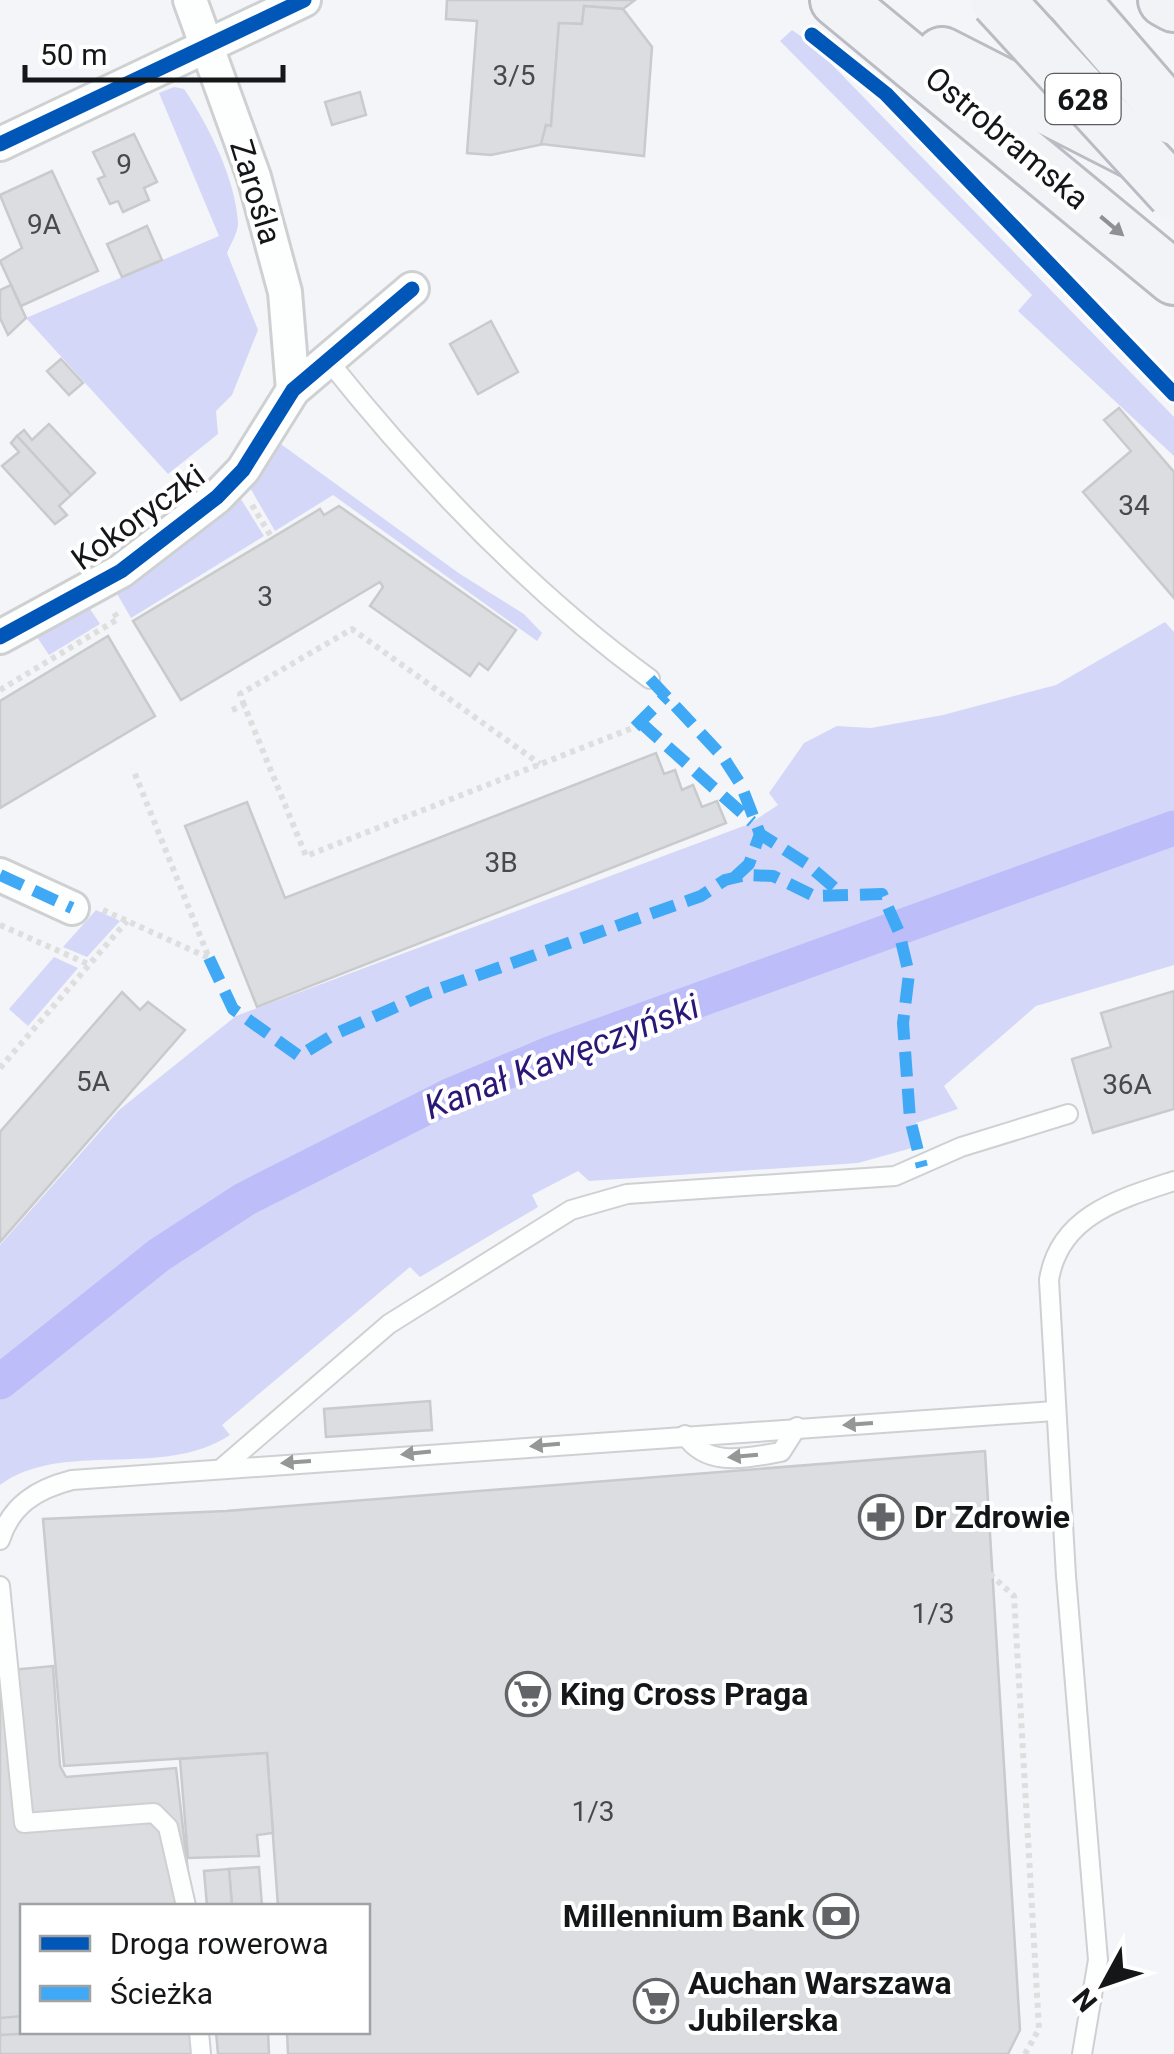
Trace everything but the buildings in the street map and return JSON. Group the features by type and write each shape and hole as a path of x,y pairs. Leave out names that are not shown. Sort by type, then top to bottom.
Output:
{"main road":[{"name":"628","path":"997,0 1174,193"},
{"path":"1028,0 1174,90"},
{"path":"1072,0 1174,118"},
{"path":"1165,0 1174,5"},
{"path":"856,14 968,66 1174,173"},
{"name":"Ostrobramska","path":"856,14 1174,278"}],"street":[{"name":"Zarośla","path":"190,0 254,177 285,292 293,390"},
{"path":"0,144 304,0"},
{"name":"Kokoryczki","path":"0,637 97,584 217,497 243,470 293,390 412,289"},
{"path":"0,875 72,908"}],"lane":[{"path":"327,360 436,490 604,645 650,679"},
{"path":"223,1467 389,1324 571,1210 628,1194 895,1176 962,1147 1068,1114"},
{"path":"1082,2054 1098,1960 1054,1411 1048,1316 1053,1259 1068,1231 1112,1201 1174,1181"},
{"path":"0,1540 6,1522 26,1499 46,1486 223,1467 1054,1411"},
{"path":"0,1586 8,1737 24,1822 140,1810 154,1813 168,1827 186,1899"}],"path":[{"path":"0,690 118,619 97,584"},
{"path":"540,764 352,629 240,694 306,856 635,727"},
{"path":"232,710 244,705"},
{"path":"72,908 79,900 210,958 133,769"},
{"path":"1,1063 127,921"},
{"path":"0,925 88,964"},
{"path":"990,1574 1014,1596 1038,2029 1025,2054"}],"shaded area":[{"path":"792,30 811,43 1174,417 1174,456 1018,311 1032,295 780,41"},
{"path":"174,87 184,89 193,103 226,171 238,223 227,253 258,330 232,395 216,411 218,434 168,474 26,318 219,236 159,93"},
{"path":"278,442 460,574 524,614 542,633 537,641 333,495 275,531 249,486"},
{"path":"239,496 264,536 131,618 116,592"},
{"path":"88,606 100,624 49,655 35,634"},
{"path":"1165,622 1174,632 1174,965 1036,1006 944,1086 958,1109 916,1123 919,1146 858,1163 589,1181 578,1171 532,1195 538,1207 420,1277 410,1267 222,1425 230,1435 203,1448 174,1455 53,1464 25,1471 0,1485 0,1245 119,1110 236,1016 749,824 778,805 769,793 804,743 837,726 871,728 943,715 1056,685"},
{"path":"96,910 120,921 87,957 63,947"},
{"path":"54,957 78,968 28,1026 9,1009"}],"waterway":[{"name":"Kanał Kawęczyński","path":"0,1382 159,1255 245,1199 449,1096 552,1053 1174,828"}],"marked path":[{"path":"650,679 723,757 741,785 760,834 807,864 844,896"},
{"path":"635,727 666,696"},
{"path":"640,722 752,822"},
{"path":"735,877 749,864 760,834"},
{"path":"0,875 72,908"},
{"path":"209,958 233,1009 299,1056 335,1034 425,994 701,896 725,880 746,875 773,876 814,896 882,894 899,932 909,974 903,1023 910,1119 922,1167"}],"cycle path":[{"path":"0,144 304,0"},
{"path":"812,35 886,94 1174,394"},
{"path":"0,637 121,571 217,497 243,470 293,390 412,289"}],"place":[{"name":"Dr Zdrowie","path":"881,1517"},
{"name":"King Cross Praga","path":"528,1694"},
{"name":"Millennium Bank","path":"836,1916"},
{"name":"Auchan Warszawa Jubilerska","path":"656,2001"}]}
